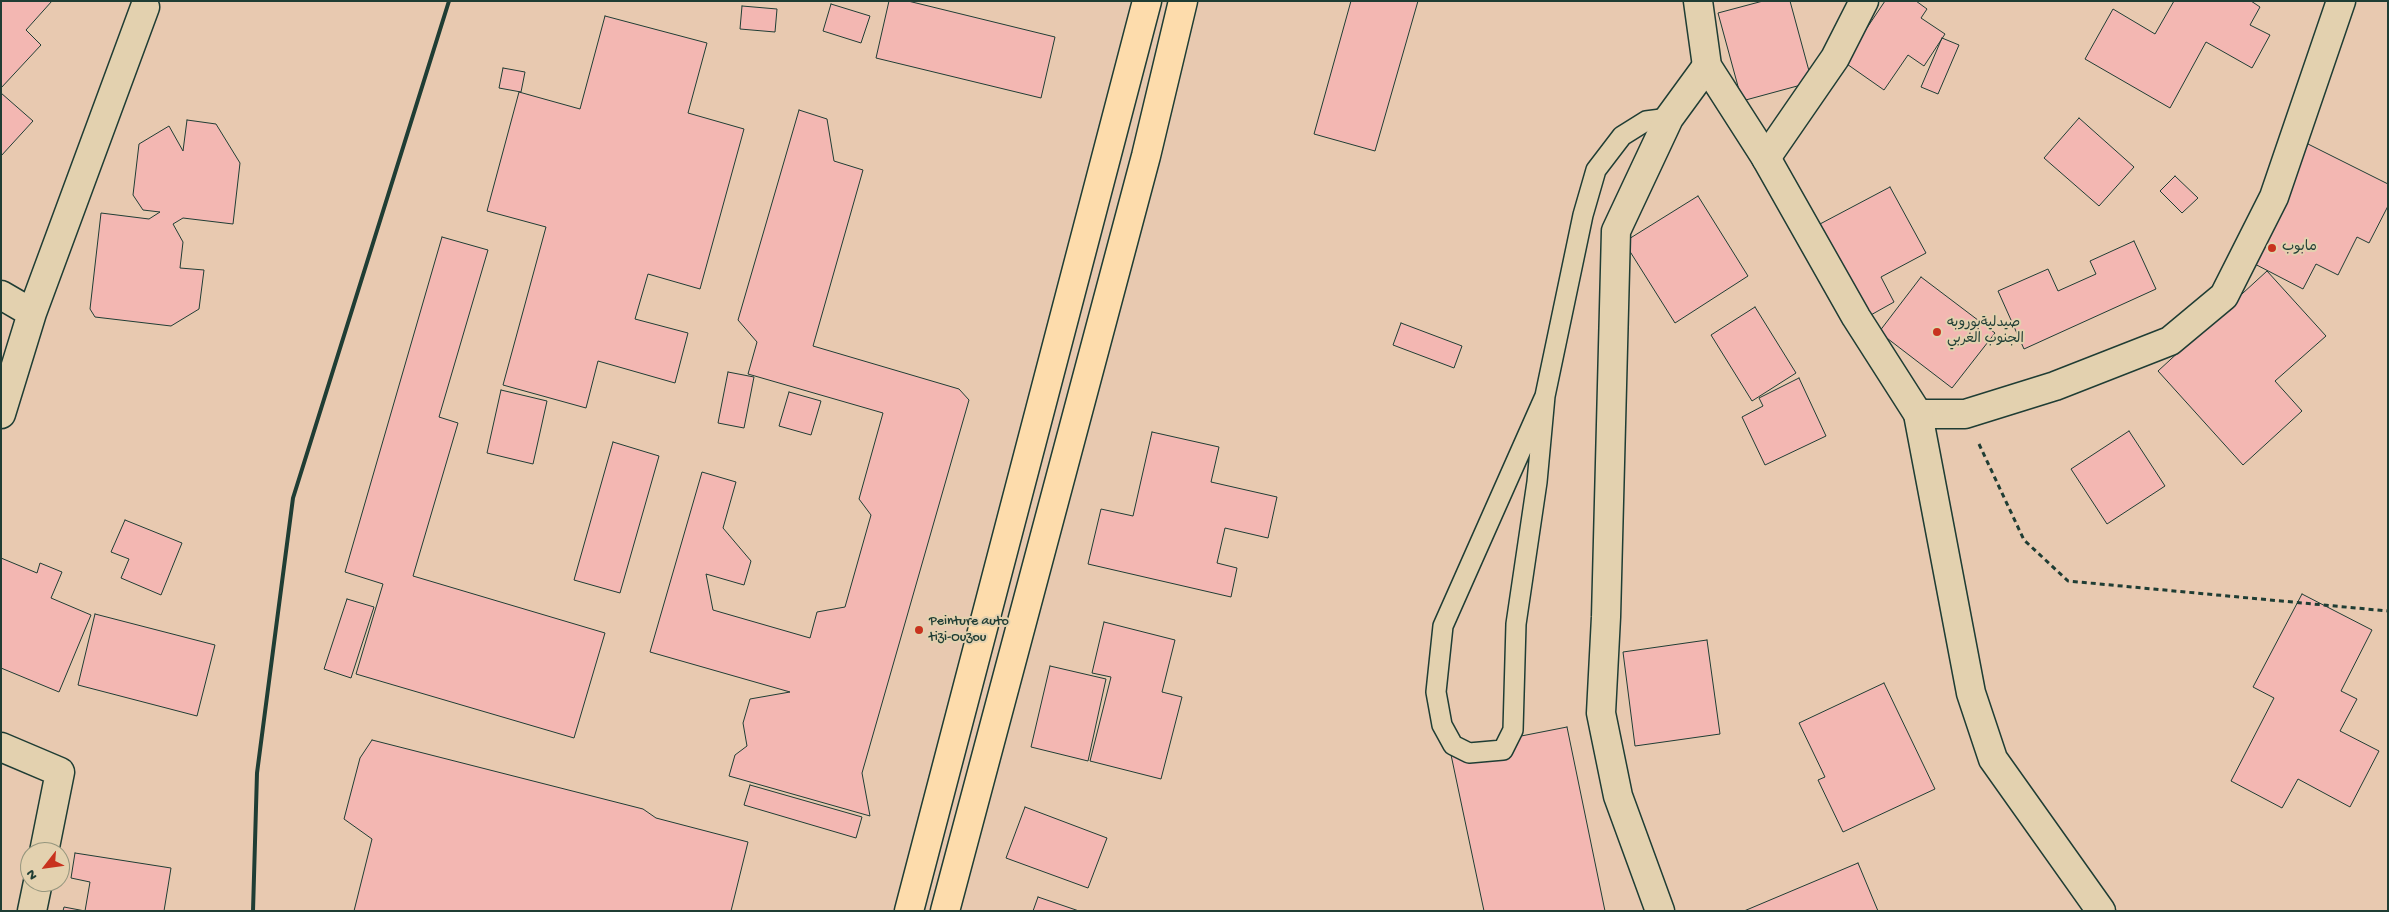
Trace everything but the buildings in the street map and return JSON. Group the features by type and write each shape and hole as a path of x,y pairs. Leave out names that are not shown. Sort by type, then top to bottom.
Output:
{"highway":[{"path":"909,911 1147,1"},
{"path":"945,911 1146,156 1183,1"}],"street":[{"path":"1698,1 1707,66 1766,158 1856,317 1918,414 1971,692 1993,759 2101,911"},
{"path":"1766,158 1834,58 1864,1"},
{"path":"1918,414 1965,414 2055,386 2170,341 2224,296 2274,197 2341,1"},
{"path":"1,414 32,314 145,7"},
{"path":"1660,911 1618,796 1601,713 1606,618 1616,231 1669,118 1707,66"},
{"path":"1,295 32,314"},
{"path":"1,746 60,772 46,842"},
{"path":"32,911 36,892"}],"lane":[{"path":"1545,396 1443,626 1436,692 1442,725 1453,745 1469,753 1503,750 1513,730 1516,624 1537,482 1545,396 1584,215 1596,170 1622,136 1646,121 1669,118"}],"path":[{"path":"1965,414 2024,540 2068,580 2388,611"}],"railway":[{"path":"253,911 257,773 293,498 449,1"}],"place":[{"name":"مابوب","path":"2272,248"},
{"name":"صيدليةبوروبه الجنوب الغربي","path":"1937,332"},
{"name":"Peinture auto tizi-Ouzou","path":"919,630"}]}
